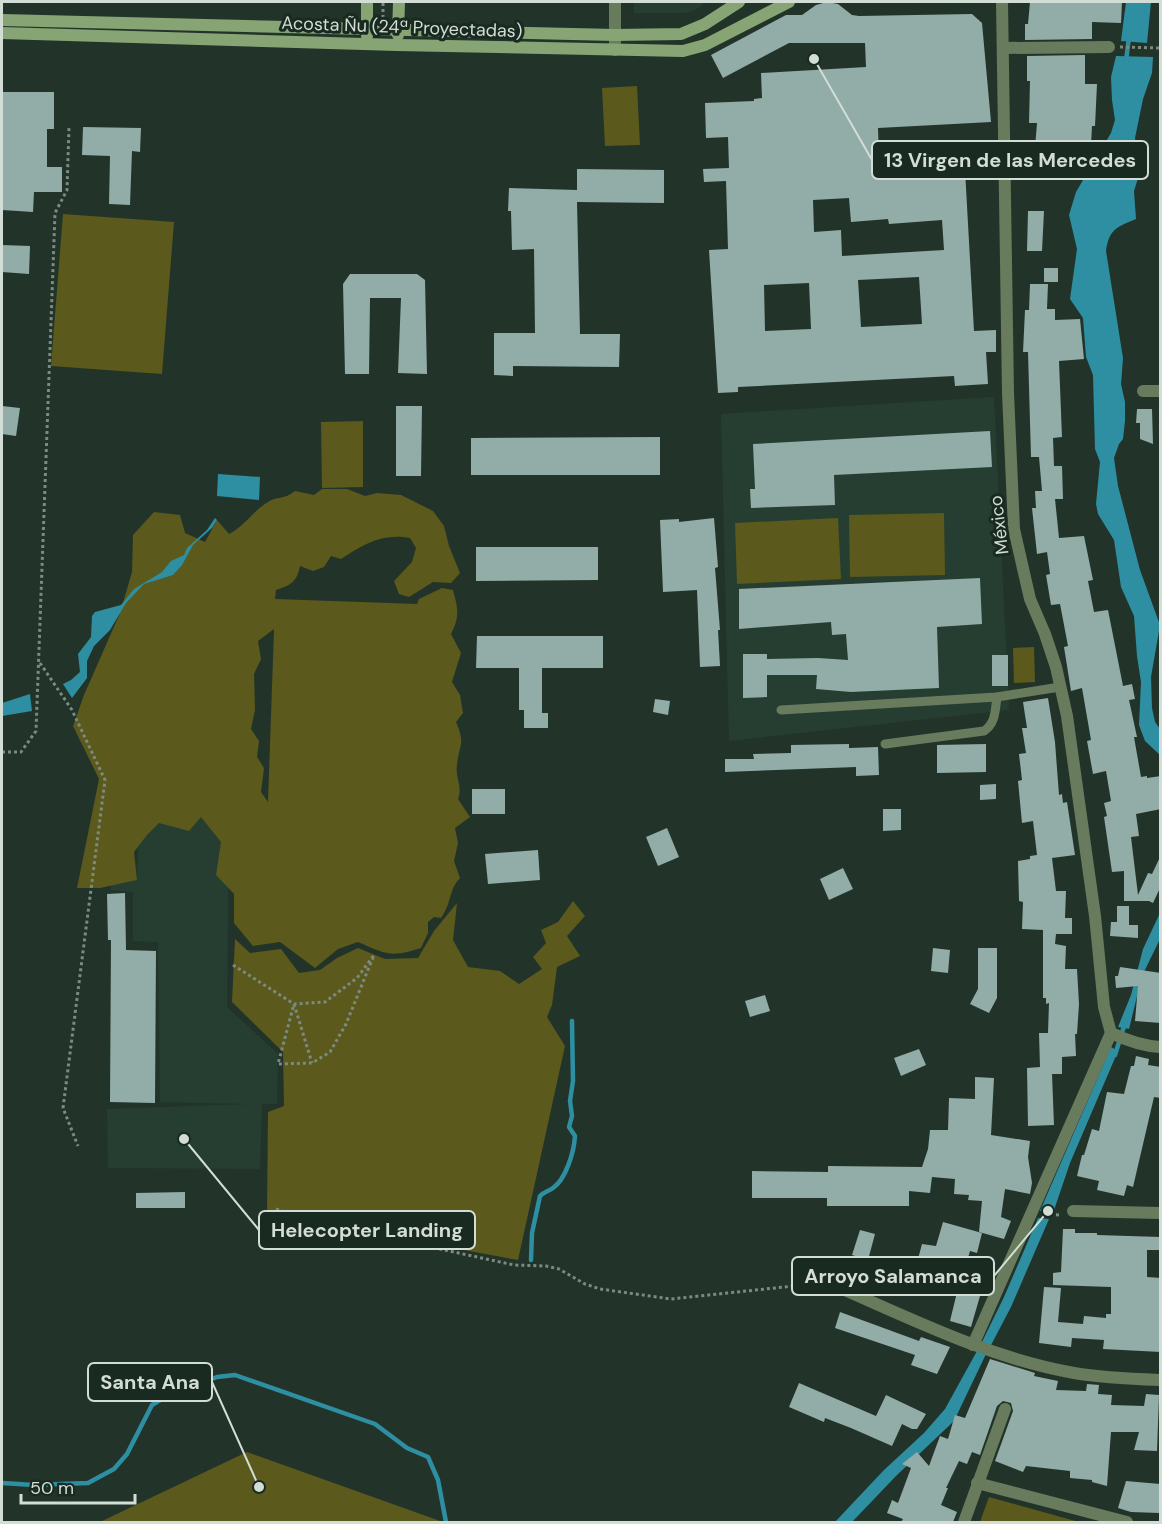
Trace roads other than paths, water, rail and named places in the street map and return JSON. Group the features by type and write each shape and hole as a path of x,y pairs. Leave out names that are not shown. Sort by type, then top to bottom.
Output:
{"street":[{"path":"367,2 367,44"},
{"path":"397,45 399,2"},
{"path":"615,2 615,50"},
{"name":"Acosta Ñu (24ª Proyectadas)","path":"2,20 615,35 681,34 705,24 739,2"},
{"name":"Acosta Ñu (24ª Proyectadas)","path":"2,33 683,51 705,45 789,2"},
{"name":"México","path":"1002,2 1008,393 1014,529 1030,599 1045,634 1060,687 1076,778 1095,916 1104,1007 1114,1034"},
{"path":"145,24 145,37"},
{"path":"1003,48 1114,46"},
{"path":"1143,391 1161,391"},
{"path":"973,1345 1114,1034 1131,1042 1161,1047"},
{"path":"1073,1211 1161,1213"},
{"path":"847,1292 973,1345 1027,1362 1074,1373 1123,1379 1161,1380"},
{"path":"964,1522 1005,1408"},
{"path":"977,1483 1127,1522"}],"lane":[{"path":"781,710 998,697 1060,687"},
{"path":"885,744 984,731 993,721 998,697"}],"water":[{"path":"1126,2 1151,2 1147,43 1121,41"},
{"path":"1116,56 1153,57 1152,73 1143,99 1135,138 1139,175 1134,191 1136,219 1112,233 1106,251 1123,358 1121,384 1125,402 1123,439 1114,458 1118,486 1140,570 1160,625 1151,677 1152,708 1155,722 1160,729 1160,755 1145,741 1139,725 1141,682 1134,616 1121,587 1114,540 1098,514 1096,504 1100,462 1095,449 1093,375 1086,357 1083,318 1070,299 1077,249 1069,215 1076,192 1111,133 1115,120 1111,77"},
{"path":"218,474 260,477 259,500 217,496"},
{"path":"215,518 217,520 212,528 193,545 182,565 173,575 144,584 126,603 110,630 94,646 87,661 87,678 72,698 63,684 80,672 78,654 91,637 92,616 95,612 121,605 134,589 162,572 171,561 184,555 187,548 207,530"},
{"path":"30,694 32,711 2,716 2,703"},
{"path":"1160,913 1160,939 1142,976 1129,1029 1118,1027 1131,995 1143,949"},
{"path":"1111,1047 1118,1051 1070,1163 1053,1213 1040,1211"},
{"path":"1038,1218 1049,1219 1011,1307 990,1347 980,1346 1004,1297"},
{"path":"977,1351 986,1354 954,1421 852,1522 835,1522 945,1409"}],"waterway":[{"path":"1126,61 1129,37"},
{"path":"531,1260 532,1233 540,1196 558,1184 562,1178 569,1165 574,1142 575,1136 569,1127 572,1116 570,1101 573,1081 572,1021"},
{"path":"1115,1055 1125,1023"},
{"path":"2,1483 34,1485 88,1483 114,1469 127,1454 152,1405 165,1397 217,1377 235,1375 375,1424 407,1448 428,1457 438,1480 446,1522"}],"place":[{"name":"13 Virgen de las Mercedes","path":"814,59"},
{"name":"Helecopter Landing","path":"184,1139"},
{"name":"Arroyo Salamanca","path":"1048,1211"},
{"name":"Santa Ana","path":"259,1487"}]}
